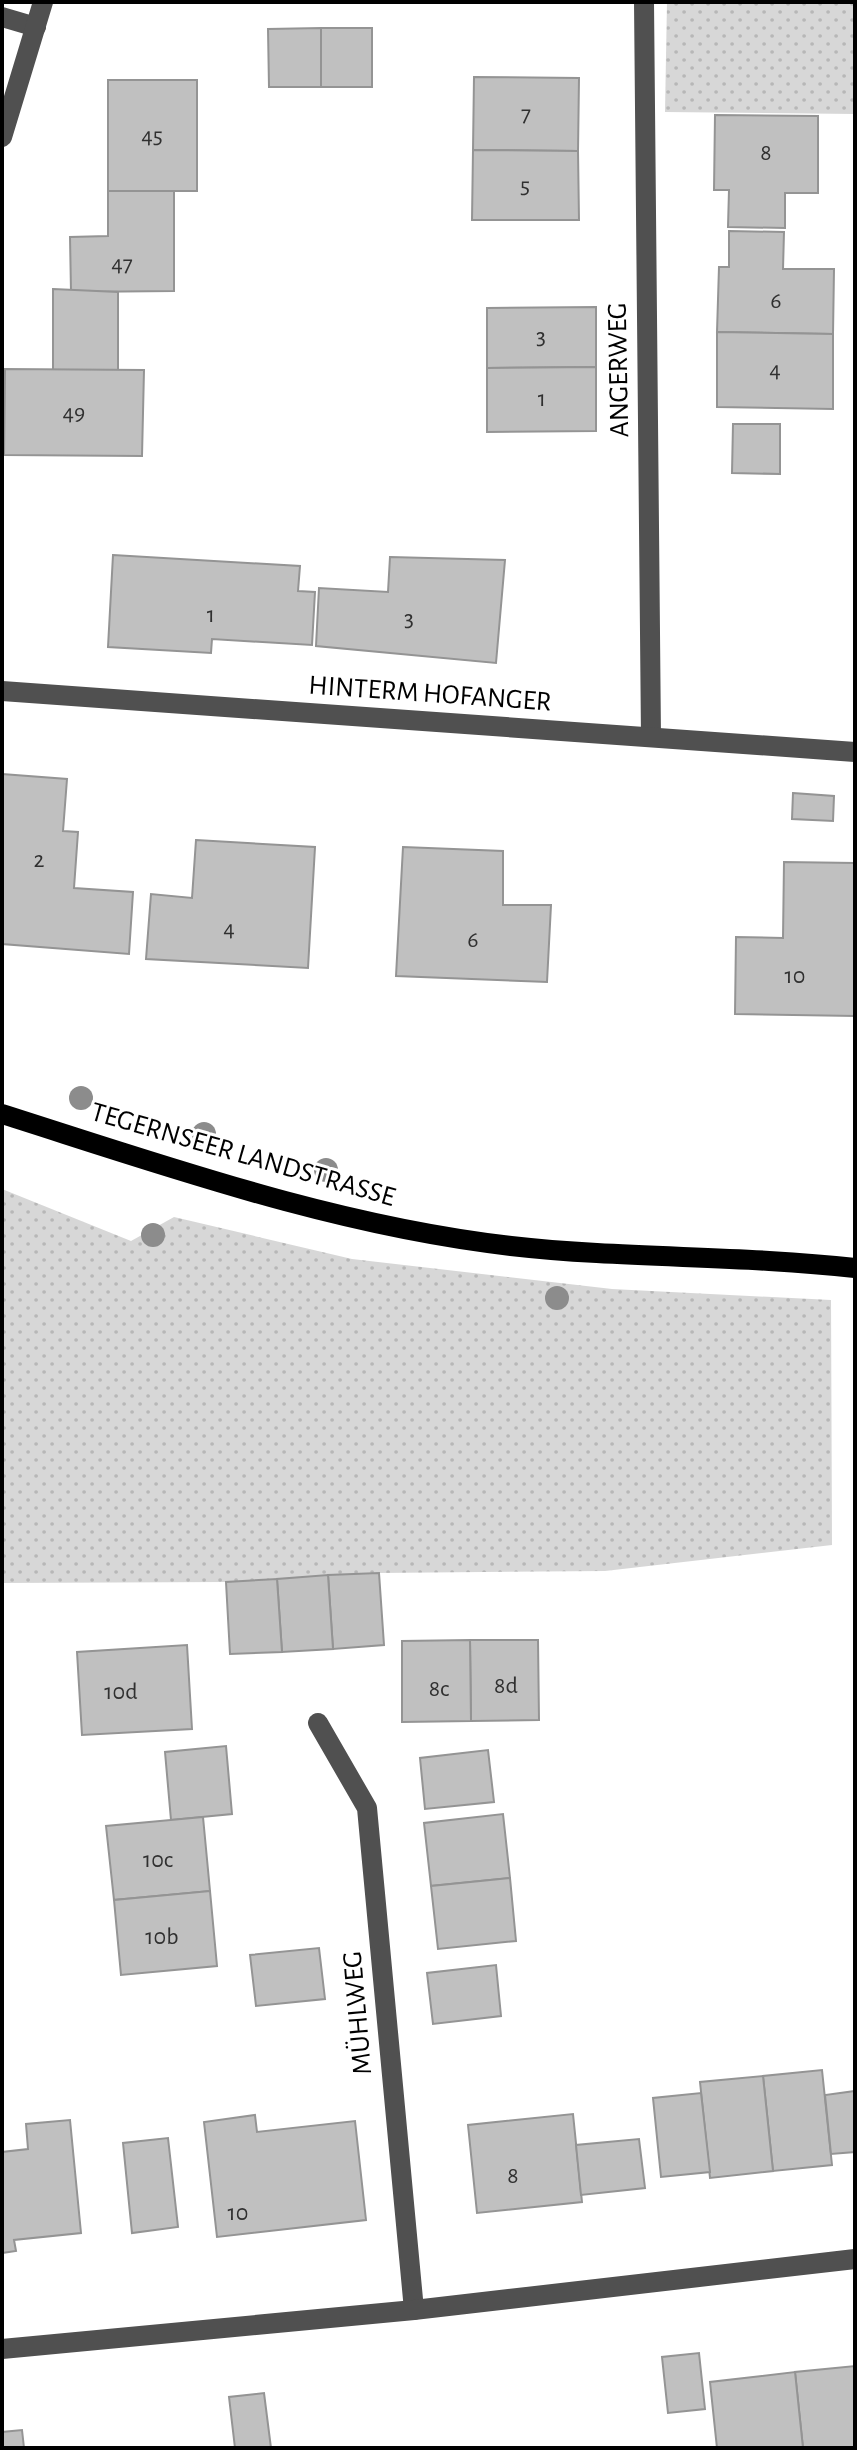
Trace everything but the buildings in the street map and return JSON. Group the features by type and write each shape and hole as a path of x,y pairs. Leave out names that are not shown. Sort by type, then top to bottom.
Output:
{"main road":[{"name":"TEGERNSEER LANDSTRASSE","path":"2,1114 231,1187 409,1230 512,1246 855,1268"}],"street":[{"path":"2,137 43,2"},
{"name":"ANGERWEG","path":"644,2 651,737"},
{"path":"2,17 36,27"},
{"name":"HINTERM HOFANGER","path":"2,691 855,752"},
{"name":"MÜHLWEG","path":"318,1723 367,1808 414,2310"},
{"path":"2,2349 414,2310 855,2259"}],"shaded area":[{"path":"667,2 855,2 855,114 665,112"},
{"path":"2,1189 131,1241 174,1217 352,1259 612,1289 831,1300 832,1545 605,1571 379,1573 226,1582 2,1583"}]}
